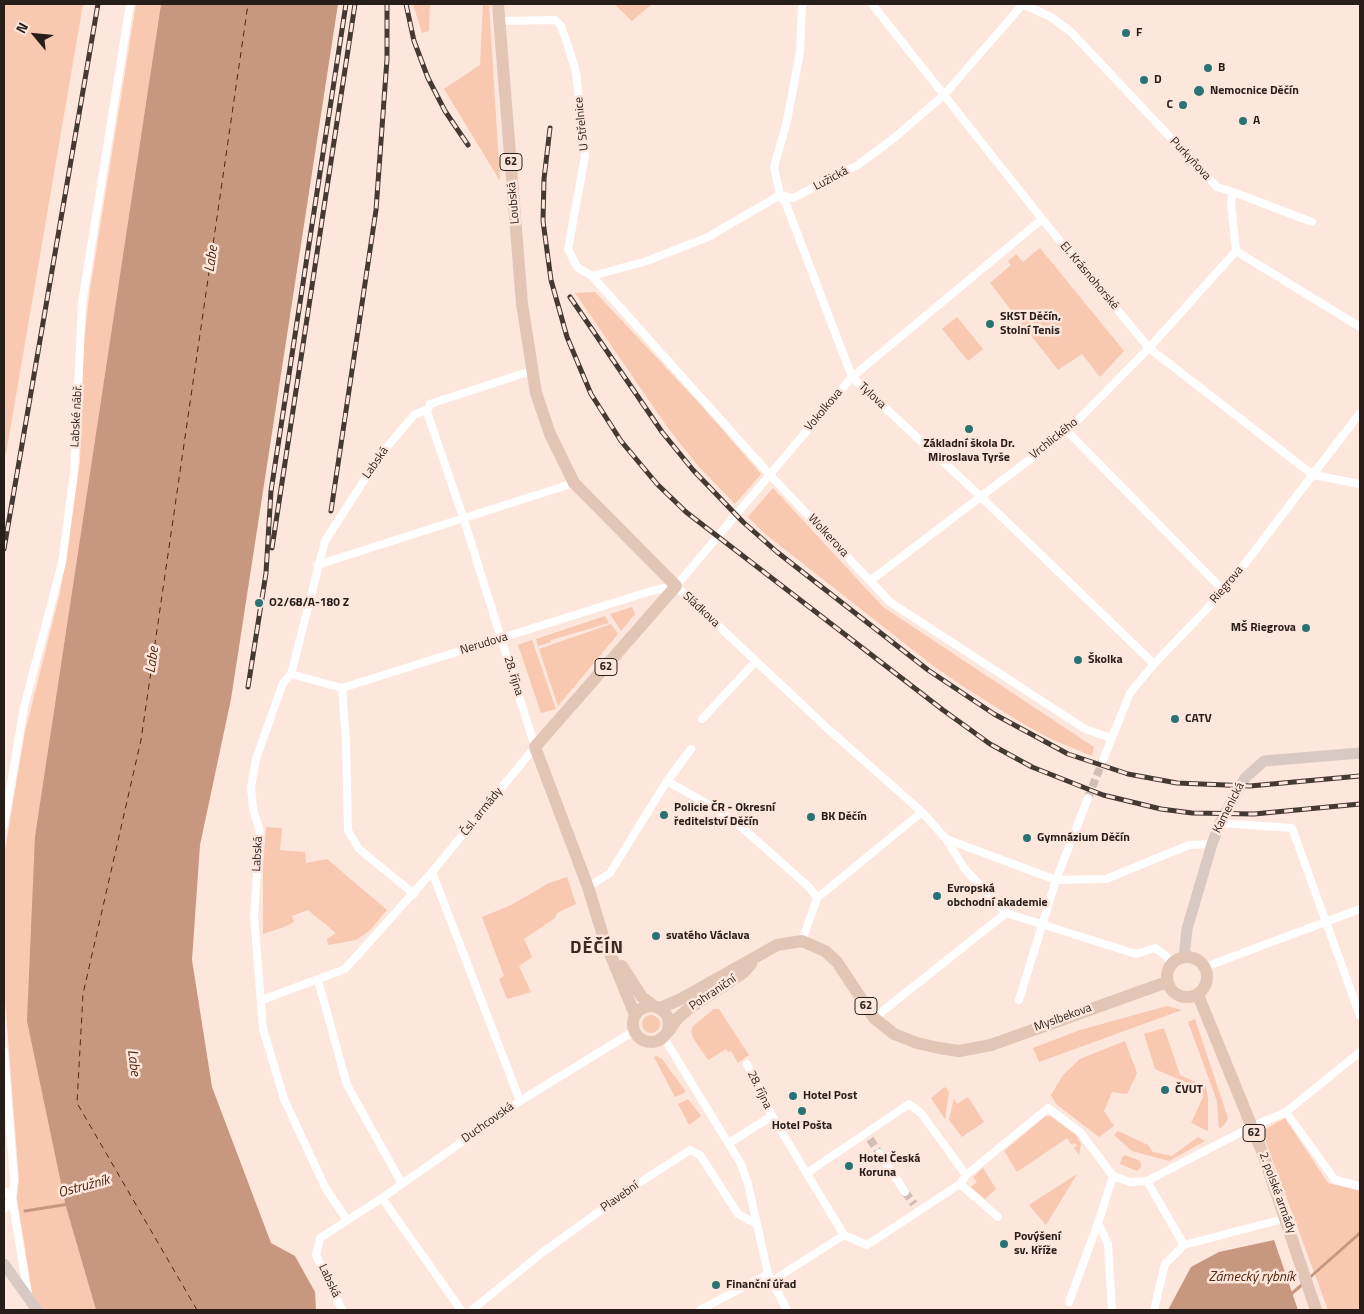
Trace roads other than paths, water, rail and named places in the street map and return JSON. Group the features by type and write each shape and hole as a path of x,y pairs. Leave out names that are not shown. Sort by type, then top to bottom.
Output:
{"main road":[{"name":"Loubská","path":"498,4 522,304 531,371"},
{"name":"Sládkova","path":"531,371 536,394 550,434 574,483 676,586"},
{"name":"Čsl. armády","path":"535,748 676,586"},
{"name":"28. října","path":"535,748 588,887 604,939 635,1015"},
{"name":"28. října","path":"604,939 642,997 657,1007"},
{"name":"Pohraniční","path":"657,1007 681,999 777,945 802,941"},
{"name":"62","path":"802,941 825,951 837,962 874,1018"},
{"name":"Pohraniční","path":"666,1035 677,1019 687,1010 743,973 760,956"},
{"path":"1184,957 1193,957 1205,967 1208,977 1205,987 1198,995 1189,998 1179,996 1171,990 1167,982 1167,972 1171,964 1184,957"},
{"name":"Myslbekova","path":"874,1018 902,1038 939,1048 959,1050 991,1045 1167,982"},
{"name":"2. polské armády","path":"1198,995 1287,1218 1316,1310"},
{"path":"647,1006 657,1007 668,1015 666,1035 656,1042 647,1042 639,1038 634,1031 632,1023 635,1015 647,1006"}],"street":[{"name":"Labské nábř.","path":"4,825 24,707 62,563 74,472 82,303 130,4"},
{"name":"El. Krásnohorské","path":"872,4 1042,219 1149,348 1313,475 1360,484"},
{"name":"Lužická","path":"592,276 647,261 708,238 780,195 794,198 858,165 894,138 944,94 1022,4"},
{"name":"Purkyňova","path":"1022,4 1051,17 1070,32 1217,187 1312,222"},
{"name":"Tylova","path":"802,5 800,52 787,120 774,167 780,195 786,204 852,378 980,496 1154,664"},
{"name":"U Střelnice","path":"499,21 555,20 561,26 576,72 585,156 568,249 577,267 592,276"},
{"path":"1233,192 1231,203 1236,251 1360,327"},
{"name":"Vokolkova","path":"676,586 852,378 1042,219"},
{"name":"Vrchlického","path":"870,581 1067,431 1149,348 1236,251"},
{"name":"Wolkerova","path":"592,276 770,475 890,602 1085,730 1111,738"},
{"name":"Labská","path":"342,1310 316,1255 320,1238 347,1220 326,1189 284,1099 263,1028 254,916 260,832 253,809 251,787 256,759 283,682 292,674 325,541 381,454 414,415 428,411 430,404 531,371"},
{"name":"28. října","path":"428,411 502,638 535,748"},
{"name":"Riegrova","path":"1103,760 1130,693 1154,664 1224,591 1360,413"},
{"path":"1067,431 1224,591"},
{"path":"318,565 464,520 574,483"},
{"name":"Nerudova","path":"342,688 650,591 676,586"},
{"name":"Sládkova","path":"676,586 827,728 922,812 946,838"},
{"path":"702,719 756,662"},
{"path":"292,674 342,688 346,741 348,831 358,848 414,894"},
{"name":"Čsl. armády","path":"262,1000 345,969 414,894 535,748"},
{"path":"588,887 610,873 667,781 691,749"},
{"name":"Kamenická","path":"1184,957 1187,929 1212,844 1220,823 1245,778 1264,761 1360,753"},
{"path":"667,781 718,810 739,825 809,887 817,898"},
{"path":"1019,1000 1056,880 1088,798"},
{"path":"802,941 817,898 922,812"},
{"path":"1220,823 1292,828 1360,1016"},
{"path":"946,838 1056,880 1106,879 1189,845 1212,844"},
{"path":"946,838 964,868 1006,913 1136,954 1155,948 1166,956 1171,964"},
{"path":"432,872 520,1101"},
{"path":"1205,967 1360,910"},
{"path":"874,1018 1006,913"},
{"path":"318,980 347,1085 402,1184"},
{"name":"Duchcovská","path":"347,1220 382,1198 520,1101 634,1031"},
{"path":"666,1035 741,1164 748,1184 770,1277 787,1310"},
{"path":"4,1051 14,1180 12,1198 28,1296"},
{"path":"700,1310 770,1277 844,1234 867,1246 960,1184 966,1175 1048,1108 1080,1132 1112,1176 1130,1182 1148,1181 1251,1127 1286,1112 1360,1052"},
{"name":"28. října","path":"747,1064 772,1116 844,1234"},
{"path":"807,1173 867,1136 909,1104 921,1113 966,1175"},
{"path":"1286,1112 1335,1180 1360,1186"},
{"path":"729,1143 772,1116"},
{"name":"Plavební","path":"472,1310 543,1252 636,1185 690,1150 700,1155 738,1214 756,1224"},
{"path":"879,1153 905,1192"},
{"path":"1068,1302 1098,1223 1112,1176"},
{"path":"1148,1181 1184,1245"},
{"path":"960,1184 998,1217"},
{"path":"4,1191 12,1198"},
{"path":"4,1209 12,1198"},
{"path":"382,1198 461,1310"},
{"path":"914,1204 919,1213"},
{"path":"1154,1310 1165,1264 1184,1245 1287,1218"},
{"path":"1098,1223 1108,1244 1112,1310"},
{"path":"4,1264 37,1310"},
{"path":"480,1303 486,1310"}],"water":[{"name":"Labe","path":"161,4 338,4 231,699 200,845 192,960 212,1087 271,1243 295,1256 315,1292 316,1310 96,1310 66,1207 27,1021 35,836"},
{"name":"Zámecký rybník","path":"1274,1240 1298,1310 1168,1310 1191,1267 1219,1252"}],"waterway":[{"name":"Ostružník","path":"25,1211 69,1204"},
{"path":"1308,1279 1360,1233"},
{"path":"1290,1295 1304,1283"}],"tunnel":[{"path":"1088,798 1103,760"},
{"path":"870,1139 879,1153"},
{"path":"905,1192 914,1204"}],"railway":[{"path":"4,549 98,4"},
{"path":"248,687 266,573 271,491 346,4"},
{"path":"272,548 355,4"},
{"path":"331,511 376,210 387,59 387,4"},
{"path":"406,4 414,41 428,78 445,111 468,145"},
{"path":"550,128 544,179 543,221 551,280 567,337 591,394 621,441 657,484 686,512 943,710 990,744 1032,767 1103,795 1161,809 1192,813 1254,814 1360,804"},
{"path":"570,297 662,432 693,470 743,522 777,552 928,670 994,714 1068,754 1128,774 1177,783 1250,786 1360,776"}],"place":[{"name":"F","path":"1126,33"},
{"name":"B","path":"1208,68"},
{"name":"D","path":"1144,80"},
{"name":"Nemocnice Děčín","path":"1199,91"},
{"name":"C","path":"1183,105"},
{"name":"A","path":"1243,121"},
{"name":"SKST Děčín, Stolní Tenis","path":"990,324"},
{"name":"Základní škola Dr. Miroslava Tyrše","path":"969,429"},
{"name":"O2/68/A-180 Z","path":"259,603"},
{"name":"MŠ Riegrova","path":"1306,628"},
{"name":"Školka","path":"1078,660"},
{"name":"CATV","path":"1175,719"},
{"name":"Policie ČR - Okresní ředitelství Děčín","path":"664,815"},
{"name":"BK Děčín","path":"811,817"},
{"name":"Gymnázium Děčín","path":"1027,838"},
{"name":"Evropská obchodní akademie","path":"937,896"},
{"name":"svatého Václava","path":"656,936"},
{"name":"ČVUT","path":"1165,1090"},
{"name":"Hotel Post","path":"793,1096"},
{"name":"Hotel Pošta","path":"802,1111"},
{"name":"Hotel Česká Koruna","path":"849,1166"},
{"name":"Povýšení sv. Kříže","path":"1004,1244"},
{"name":"Finanční úřad","path":"716,1285"}],"district":[{"name":"DĚČÍN","path":"597,949"}]}
